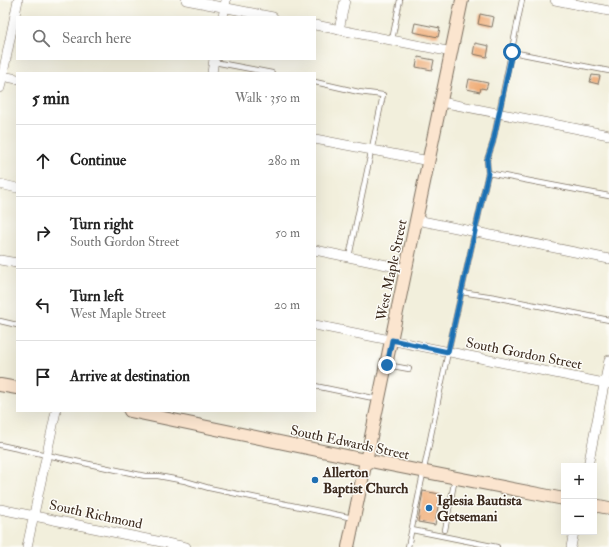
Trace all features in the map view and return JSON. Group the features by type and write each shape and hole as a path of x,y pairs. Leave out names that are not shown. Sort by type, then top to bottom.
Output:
{"street":[{"path":"0,88 18,0"},
{"path":"186,0 268,16"},
{"path":"339,30 345,0"},
{"name":"West Maple Street","path":"348,547 462,0"},
{"path":"555,0 609,11"},
{"path":"316,25 452,52"},
{"path":"212,72 214,60"},
{"path":"2,76 16,79"},
{"path":"441,102 609,135"},
{"path":"316,139 429,161"},
{"path":"0,184 16,188"},
{"path":"417,220 609,259"},
{"path":"316,250 406,269"},
{"path":"0,260 16,263"},
{"name":"South Gordon Street","path":"316,325 606,384"},
{"path":"589,463 606,384 609,360"},
{"path":"0,385 16,388"},
{"path":"27,547 56,412"},
{"name":"South Edwards Street","path":"135,412 424,472 561,498"},
{"path":"597,506 609,508"},
{"name":"South Richmond","path":"0,509 186,547"},
{"path":"571,547 573,535"}],"lane":[{"path":"392,40 400,0"},
{"path":"408,547 448,352 488,173 487,160 493,142 522,0"},
{"path":"512,52 609,71"},
{"path":"214,60 268,72"},
{"path":"316,82 383,96 349,257"},
{"path":"488,173 609,196"},
{"path":"462,292 495,297 609,320"},
{"path":"0,321 16,325"},
{"path":"387,365 409,369"},
{"path":"316,386 379,400"},
{"path":"0,445 146,476 158,476 185,481 209,488 354,519"},
{"path":"445,530 455,478"},
{"path":"412,530 497,547"}],"building":[{"path":"480,14 494,17 492,27 478,24"},
{"path":"415,23 440,28 438,37 413,32"},
{"path":"475,43 489,46 487,57 473,54"},
{"path":"418,57 434,60 432,70 416,67"},
{"path":"592,75 600,76 598,84 590,82"},
{"path":"469,79 488,83 486,89 481,88 480,92 467,89"},
{"name":"Iglesia Bautista Getsemani","path":"423,491 440,494 435,525 418,522"}],"place":[{"name":"Allerton Baptist Church","path":"315,480"},
{"name":"Iglesia Bautista Getsemani","path":"429,508"}],"route":[{"path":"387,365 392,340 448,352 488,173 487,160 493,142 512,52"}]}
